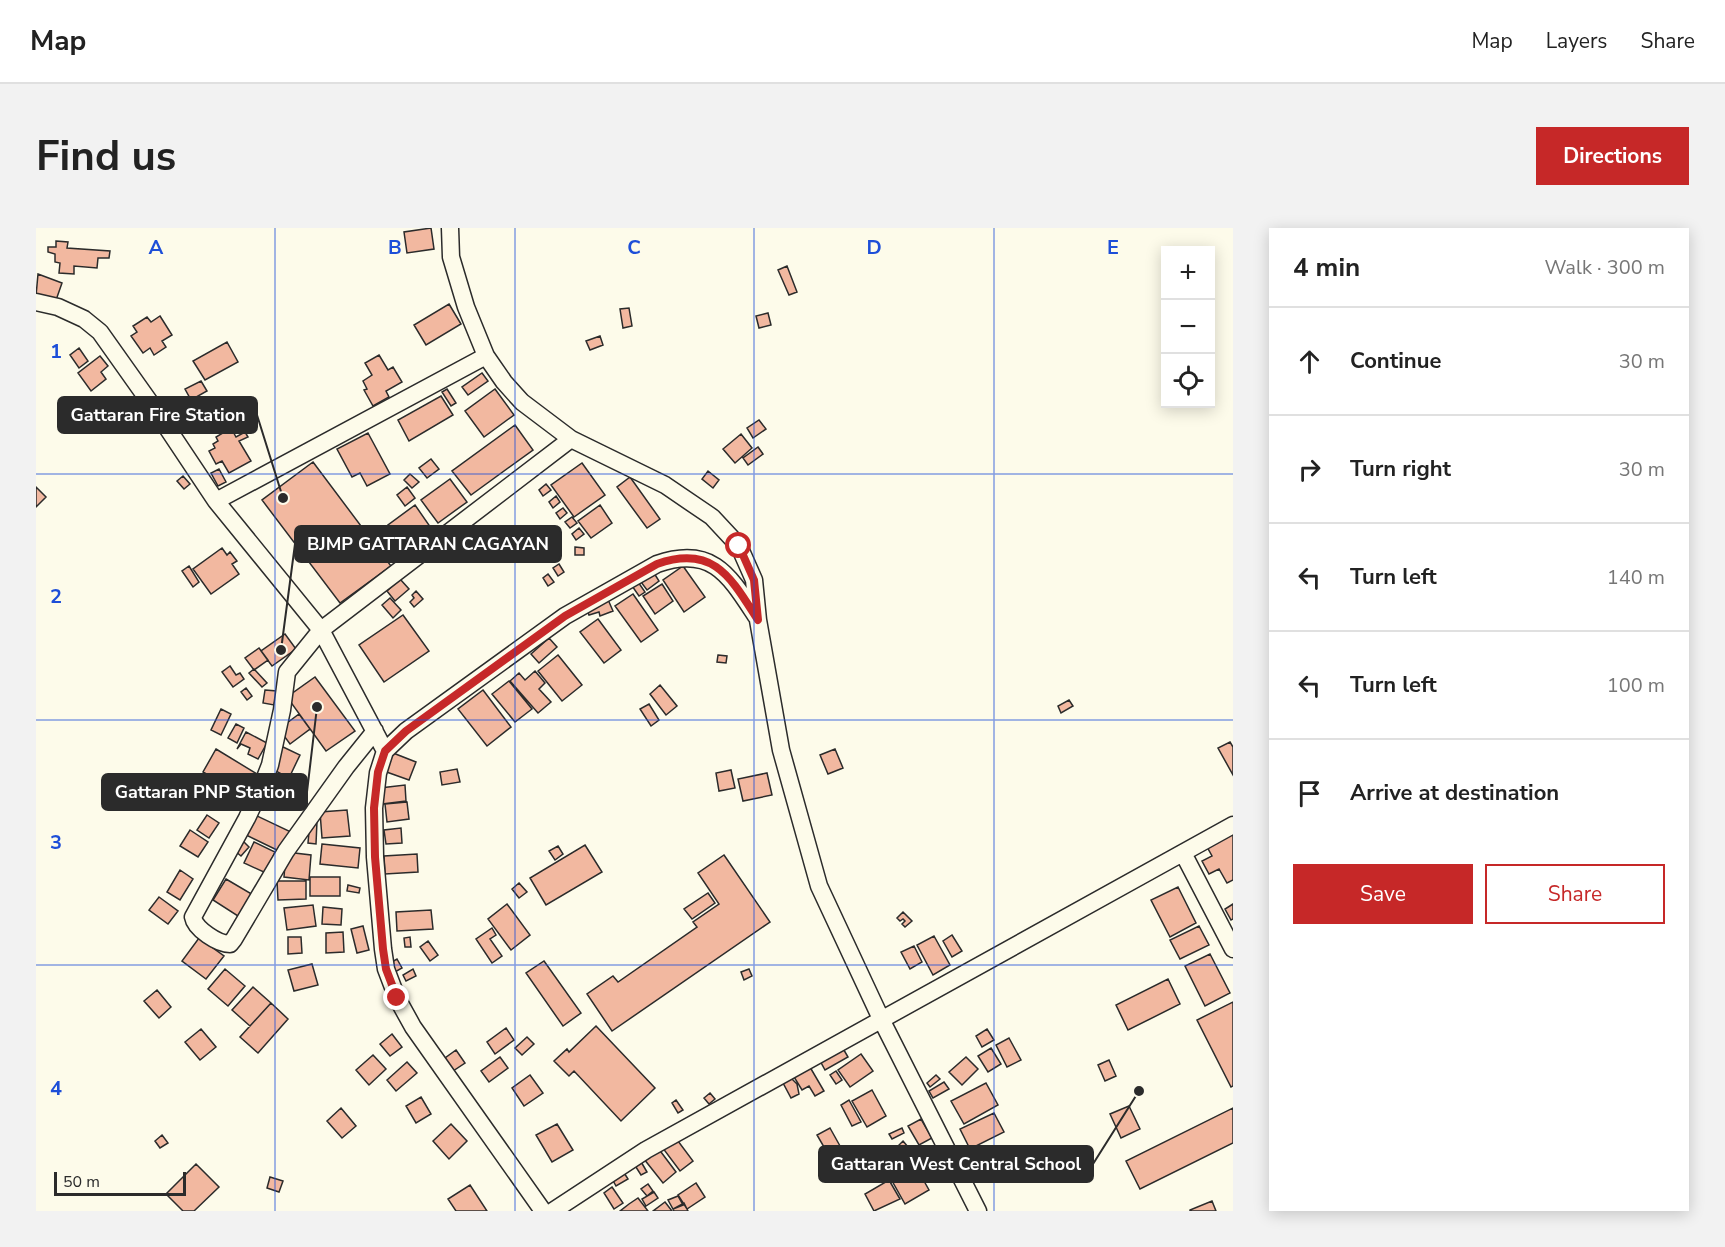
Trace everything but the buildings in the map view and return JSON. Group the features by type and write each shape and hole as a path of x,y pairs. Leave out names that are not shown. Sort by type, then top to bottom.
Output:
{"street":[{"path":"450,228 451,257 466,307 486,356 504,382 522,402 571,439 665,484 712,517 739,546 754,580 758,620 781,750 819,886 882,1021 978,1211"},
{"path":"36,302 58,307 84,319 100,332 216,501 321,630 385,751"},
{"path":"216,501 486,356"},
{"path":"375,731 346,767 286,851 230,944 221,942 196,924 193,917 247,818 270,765 282,710 287,672 321,630 571,439"},
{"path":"543,1211 413,1027 397,998 386,969 375,857 374,808 378,772 385,751 406,731 565,616 657,564 669,560 705,560 724,571 732,580 758,620"},
{"path":"553,1211 646,1150 1233,825"},
{"path":"1183,853 1233,949"}],"place":[{"name":"Gattaran Fire Station","path":"283,498"},
{"name":"BJMP GATTARAN CAGAYAN","path":"281,650"},
{"name":"Gattaran PNP Station","path":"317,707"},
{"name":"Gattaran West Central School","path":"1139,1091"}],"route":[{"path":"397,998 386,969 375,857 374,808 378,772 385,751 406,731 565,616 657,564 669,560 705,560 724,571 732,580 758,620 754,580 739,546"}]}
